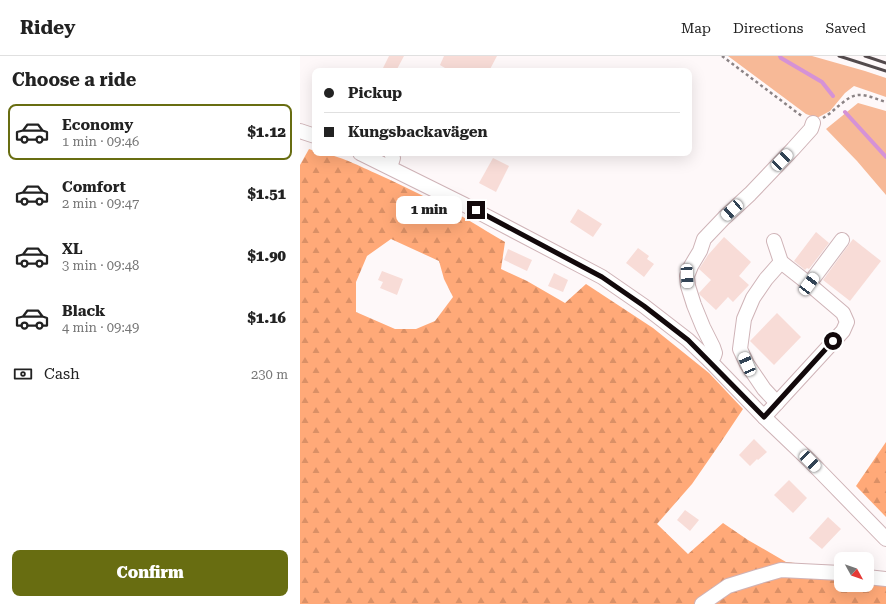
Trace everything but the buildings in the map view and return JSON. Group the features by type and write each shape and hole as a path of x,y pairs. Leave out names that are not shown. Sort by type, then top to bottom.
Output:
{"street":[{"path":"710,361 715,353 694,305 688,286 687,276 691,266 700,251 704,239 793,149 811,129 814,123"},
{"path":"300,131 312,135"},
{"path":"366,156 511,228 602,277 644,306 688,340 710,361 886,539"},
{"path":"390,167 392,156"},
{"path":"809,284 842,240"},
{"path":"764,417 843,331 848,322 843,313 781,262 774,241"},
{"path":"777,403 764,389 747,364 740,349 744,319 753,298 781,262"},
{"path":"702,604 728,586 781,570 834,574"},
{"path":"874,578 886,579"}],"path":[{"path":"722,56 799,115 814,123 827,116 849,98 857,95 886,102"}],"shaded area":[{"path":"728,56 812,56 886,78 886,97 854,86 845,93 830,111 817,118 806,114"},
{"path":"858,103 886,111 886,195 857,161 826,129"}],"green space":[{"path":"309,149 312,150 312,156 333,156 346,160 390,180 451,210 505,242 501,269 527,281 565,303 586,284 653,328 709,373 743,409 692,484 657,524 688,554 723,523 748,540 786,562 834,567 834,592 874,592 874,571 886,573 886,604 300,604 300,165","holes":["391,239 439,261 444,279 453,297 435,321 416,329 395,329 356,312 356,282 367,256"]},
{"path":"886,442 886,517 856,486"}],"waterway":[{"path":"780,56 822,82 833,96"},
{"path":"845,112 886,157"}],"railway":[{"path":"839,56 886,71"},
{"path":"865,56 886,63"}],"route":[{"path":"476,210 602,277 644,306 688,340 764,417 833,341"}]}
